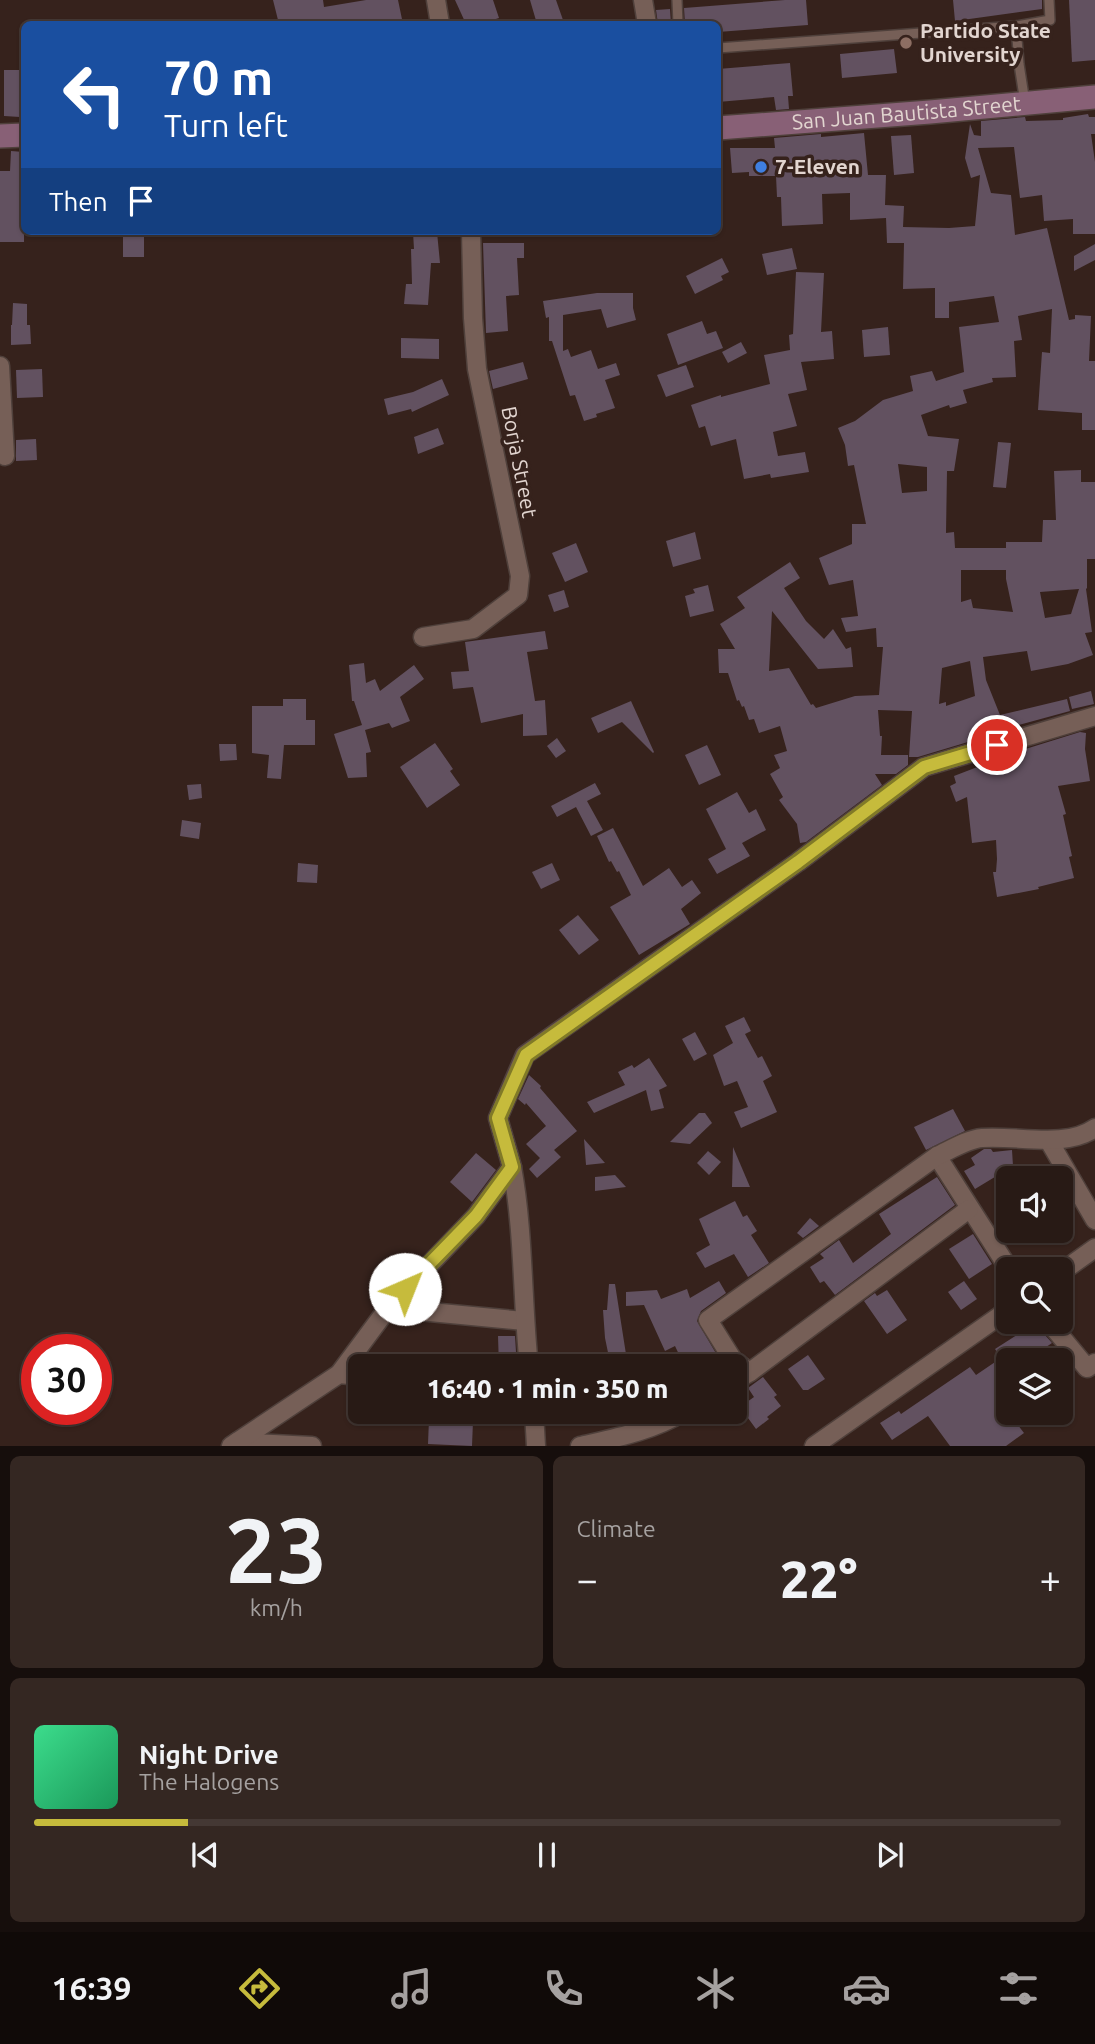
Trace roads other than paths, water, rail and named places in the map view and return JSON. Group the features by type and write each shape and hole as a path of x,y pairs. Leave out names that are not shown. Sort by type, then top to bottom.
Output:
{"main road":[{"name":"San Juan Bautista Street","path":"721,128 1095,97"},
{"path":"0,136 21,135"}],"street":[{"path":"436,0 440,21"},
{"path":"643,0 646,21"},
{"name":"Borja Street","path":"423,637 473,629 518,595 520,576 477,369 471,235"},
{"path":"0,366 5,456"},
{"path":"528,1354 517,1197 512,1167 498,1118 526,1055 798,862 924,767 1095,716"},
{"path":"729,1354 708,1320 937,1156 979,1138 1049,1140 1087,1134 1095,1128"},
{"path":"1049,1140 1095,1220"},
{"path":"937,1156 1001,1257"},
{"path":"234,1444 339,1374 388,1308 476,1216 512,1167"},
{"path":"747,1373 970,1209"},
{"path":"1073,1264 1095,1248"},
{"path":"388,1308 524,1321"},
{"path":"814,1446 996,1318"},
{"path":"1059,1334 1087,1368 1095,1363"},
{"path":"339,1374 348,1375"},
{"path":"535,1424 536,1446"},
{"path":"580,1446 628,1435 657,1424"},
{"path":"234,1444 312,1446"}],"lane":[{"path":"677,0 678,21"},
{"path":"721,48 1016,26 1050,20 1049,0"},
{"path":"1016,26 1025,104"}],"place":[{"name":"Partido State University","path":"906,43"},
{"name":"7-Eleven","path":"761,167"}]}
